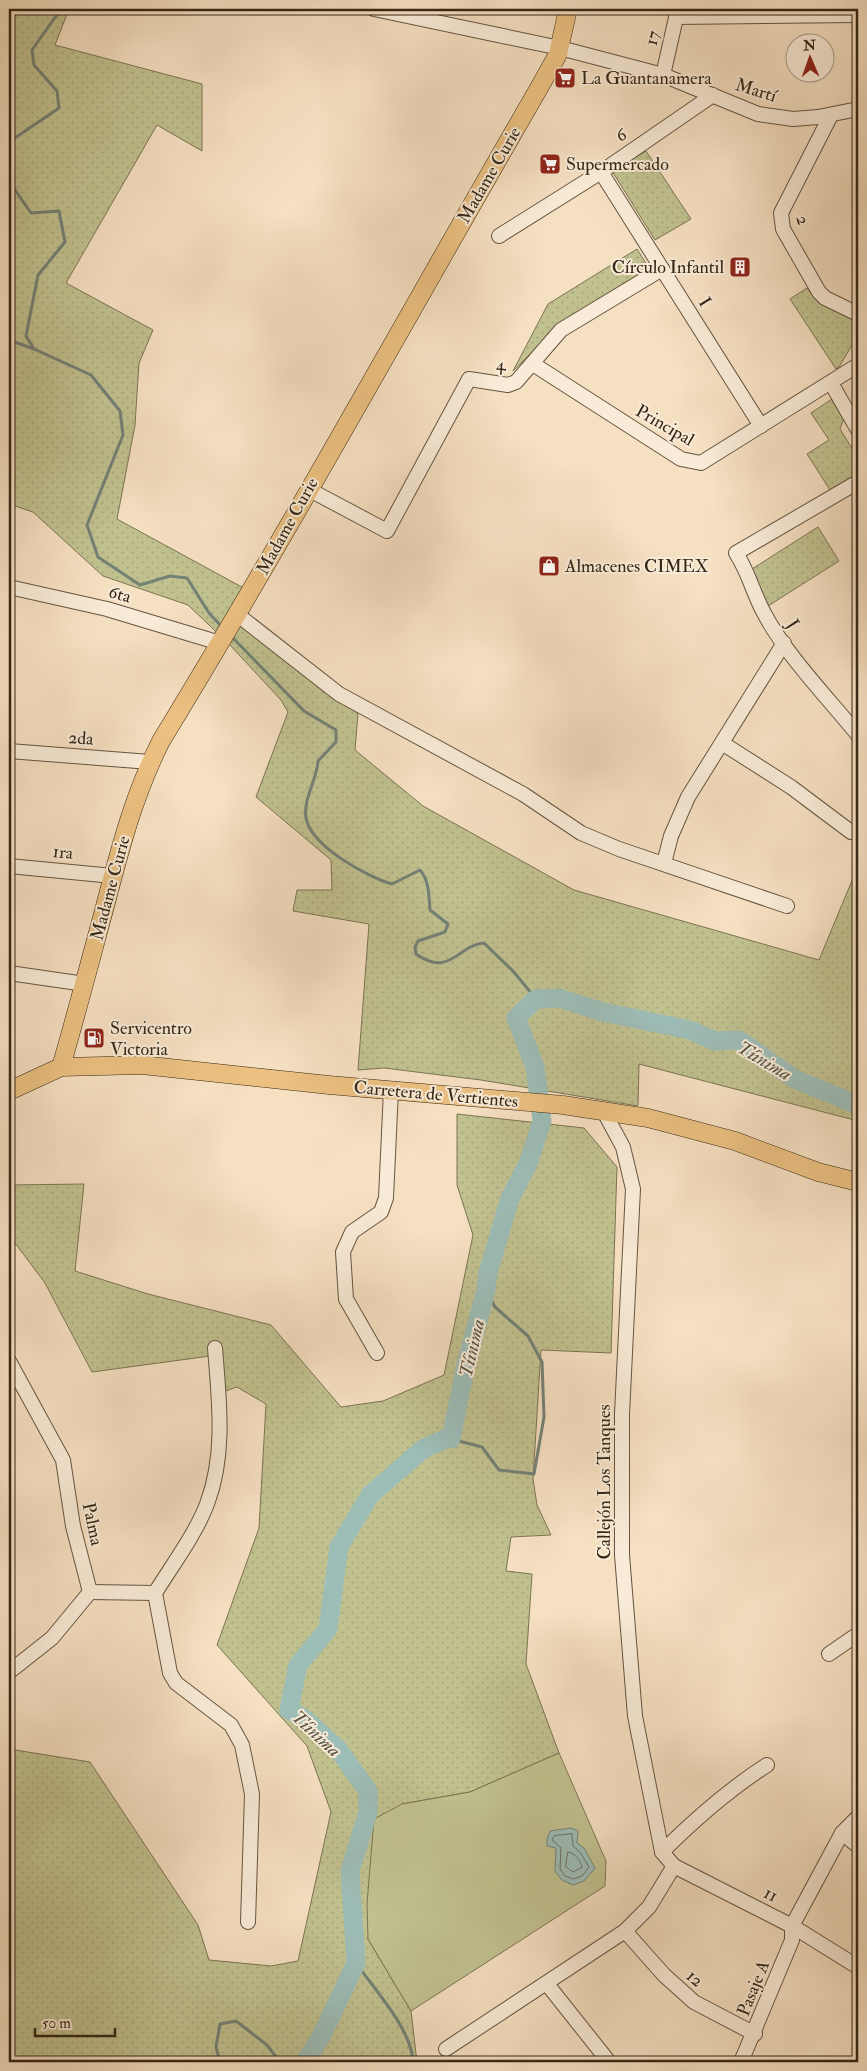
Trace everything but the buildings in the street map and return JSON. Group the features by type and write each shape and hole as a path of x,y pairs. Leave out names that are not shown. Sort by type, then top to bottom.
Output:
{"main road":[{"name":"Madame Curie","path":"61,1067 136,796 150,762 228,630 560,48 568,9"},
{"name":"Carretera de Vertientes","path":"9,1091 61,1067 142,1065 563,1105 648,1118 735,1141 818,1172 858,1182"}],"street":[{"name":"Martí","path":"374,9 560,48 663,75 758,114 793,119 858,109"},
{"path":"677,13 857,13"},
{"name":"17","path":"663,75 677,13"},
{"name":"6","path":"499,236 601,172 713,96"},
{"path":"837,113 858,119"},
{"name":"2","path":"837,113 781,213 783,229 819,292 825,298 858,314"},
{"name":"I","path":"601,172 761,426"},
{"name":"4","path":"308,489 387,531 469,379 508,385 516,382 561,330 662,269"},
{"name":"Principal","path":"533,364 681,459 701,463 858,365"},
{"path":"830,383 858,430"},
{"name":"J","path":"664,863 671,836 688,797 784,643 764,613 748,572 736,553 858,482"},
{"name":"6ta","path":"9,587 107,609 228,630"},
{"path":"228,630 339,694 522,794 581,834 787,906"},
{"path":"784,643 858,735"},
{"path":"722,743 791,787 851,832"},
{"name":"2da","path":"9,752 150,762"},
{"name":"1ra","path":"9,866 113,876"},
{"path":"9,973 85,984"},
{"path":"376,1353 346,1299 344,1252 352,1232 381,1212 386,1198 391,1090"},
{"name":"Callejón Los Tanques","path":"603,1110 623,1147 634,1189 622,1414 622,1555 634,1716 667,1858"},
{"path":"215,1348 220,1423 218,1455 213,1484 199,1521 155,1593 170,1674 176,1683 231,1725 242,1746 252,1794 248,1922"},
{"name":"Palma","path":"9,1362 63,1460 73,1526 90,1592"},
{"path":"9,1672 52,1638 90,1592 155,1593"},
{"path":"829,1654 858,1634"},
{"path":"446,2049 625,1931 649,1907 667,1858 698,1816 744,1780 767,1765"},
{"name":"Pasaje A","path":"741,2062 755,2034 792,1940 792,1926 842,1833 858,1817"},
{"path":"842,1833 858,1846"},
{"name":"11","path":"667,1858 792,1926 858,1967"},
{"name":"12","path":"625,1931 664,1976 694,2002 755,2034"},
{"path":"547,1984 609,2062"}],"green space":[{"path":"9,9 69,9 55,45 202,84 202,151 157,125 66,283 153,330 139,363 135,425 117,519 251,592 238,620 358,714 355,750 423,806 574,890 819,960 858,866 858,1121 639,1064 638,1106 481,1080 384,1068 358,1070 369,924 293,911 297,890 332,890 331,860 256,797 288,712 281,700 229,644 188,605 103,576 33,512 9,504"},
{"path":"646,151 691,219 655,240 612,171"},
{"path":"637,249 649,268 566,319 513,371 548,304"},
{"path":"807,288 817,301 851,318 858,327 858,335 836,369 790,299"},
{"path":"835,397 845,415 840,429 855,453 858,451 858,474 830,490 807,454 829,440 811,413"},
{"path":"818,527 839,561 768,606 752,569"},
{"path":"457,1114 584,1128 617,1167 611,1353 541,1350 533,1479 537,1505 551,1535 511,1537 506,1571 532,1574 526,1664 559,1753 470,1792 402,1804 368,1939 411,2011 417,2062 9,2062 9,1749 90,1762 198,1925 209,1960 271,1966 298,1961 331,1812 307,1746 217,1645 259,1528 266,1404 237,1387 217,1394 210,1356 92,1372 45,1283 9,1235 9,1185 84,1184 75,1271 148,1294 271,1325 341,1407 383,1401 444,1375 473,1235 457,1185"},
{"path":"559,1753 606,1861 605,1886 411,2011 368,1939 367,1904 374,1819 402,1804 470,1792"}],"water":[{"path":"571,1828 578,1831 577,1843 584,1848 595,1868 584,1881 573,1885 562,1880 555,1871 556,1848 547,1846 550,1831"}],"waterway":[{"path":"9,142 59,108 57,91 34,65 32,50 61,9"},
{"path":"9,181 31,213 59,211 65,242 38,275 26,336 34,349 91,375 120,411 123,435 87,525 98,557 140,585 170,576 187,578 209,613 222,627"},
{"path":"9,340 34,349"},
{"path":"230,635 304,711 336,730 336,742 318,761 306,803 306,818 310,829 318,839 355,867 392,884 420,870 427,883 430,910 448,924 445,932 418,941 415,947 416,954 428,961 446,962 467,949 484,943 513,971 536,999"},
{"name":"Tíinima","path":"305,2062 321,2037 356,1963 350,1871 368,1812 368,1791 338,1749 305,1719 289,1710 298,1665 328,1629 339,1547 370,1495 423,1449 447,1438 451,1439 465,1369 486,1290 488,1273 510,1198 528,1164 542,1121 535,1067 516,1018 536,999 559,998 603,1012 690,1030 715,1041 739,1040 795,1079 858,1105"},
{"path":"451,1439 482,1447 499,1470 534,1474 544,1417 542,1362 528,1336 495,1307 486,1290"},
{"name":"Tíinima","path":"356,1963 400,2024 411,2050 413,2062"},
{"name":"Tíinima","path":"220,2062 216,2047 220,2024 236,2021 267,2045 280,2062"}],"place":[{"name":"La Guantanamera","path":"565,78"},
{"name":"Supermercado","path":"550,164"},
{"name":"Círculo Infantil","path":"740,267"},
{"name":"Almacenes CIMEX","path":"549,566"},
{"name":"Servicentro Victoria","path":"94,1038"}]}
